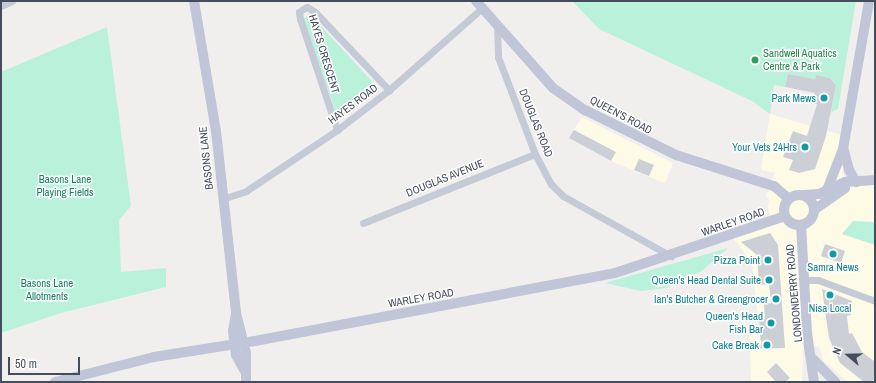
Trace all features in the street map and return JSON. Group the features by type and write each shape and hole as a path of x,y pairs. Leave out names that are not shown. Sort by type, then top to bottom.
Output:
{"street":[{"path":"1,6 12,1"},
{"name":"BASONS LANE","path":"194,1 216,131 222,199 236,313 245,343 246,382"},
{"path":"827,190 843,149 869,1"},
{"name":"HAYES ROAD","path":"222,199 246,191 337,130 389,90 480,4"},
{"name":"QUEEN'S ROAD","path":"480,4 497,26 553,88 598,118 676,155 774,186 788,198"},
{"name":"HAYES CRESCENT","path":"337,130 299,12 307,8 315,12 389,90"},
{"name":"DOUGLAS ROAD","path":"497,26 498,57 535,154 551,184 563,196 671,256"},
{"path":"843,149 849,170 856,182"},
{"name":"DOUGLAS AVENUE","path":"363,223 535,154"},
{"path":"856,182 814,210 809,222 801,225 791,223 785,216 783,208 788,198 819,194 844,182 875,180"},
{"path":"804,195 810,198 814,210"},
{"name":"WARLEY ROAD","path":"56,382 154,357 245,343 519,293 615,273 671,256 785,216"},
{"name":"LONDONDERRY ROAD","path":"801,225 803,280 816,382"},
{"path":"803,280 818,280 875,301"},
{"name":"BASONS LANE","path":"236,313 234,344 236,355 245,372"},
{"path":"813,359 834,382"},
{"path":"816,382 834,382"}],"shaded area":[{"path":"770,114 845,136 842,173 851,185 875,180 874,382 848,382 823,360 819,346 803,349 802,382 751,382 749,329 759,327 752,263 731,235 772,221 768,208 769,199 766,196 775,173 761,170"},
{"path":"582,117 673,163 665,183 611,161 569,138"}],"green space":[{"name":"Sandwell Aquatics Centre & Park","path":"572,1 856,1 838,109 831,112 836,85 830,78 816,75 815,79 788,74 785,87 774,85 770,114 752,101 599,29"},
{"path":"310,14 379,89 338,119 305,23 304,18"},
{"name":"Basons Lane Playing Fields","path":"107,27 131,206 119,220 121,272 166,268 166,287 61,313 1,333 1,72"},
{"path":"853,221 875,222 875,245 842,234"},
{"path":"728,248 702,271 666,288 641,291 605,283"}],"building":[{"path":"788,74 815,79 816,75 830,78 836,85 826,136 815,169 799,173 789,170 793,160 783,157 793,131 807,136 817,104 814,103 815,93 785,87"},
{"path":"574,130 616,152 611,161 569,138"},
{"path":"639,159 654,165 649,176 634,170"},
{"path":"770,233 778,245 785,348 749,349 749,342 755,341 761,347 759,320 765,319 764,304 771,303 769,284 759,285 757,255 741,242"},
{"name":"Samra News","path":"825,244 845,251 841,263 821,256"},
{"path":"822,289 852,301 851,315 847,316 849,334 852,333 862,352 875,362 875,378 872,382 864,382 840,363 829,338"},
{"path":"776,363 790,378 785,382 776,382 767,372"}],"place":[{"name":"Sandwell Aquatics Centre & Park","path":"755,60"},
{"name":"Park Mews","path":"824,98"},
{"name":"Your Vets 24Hrs","path":"805,147"},
{"name":"Samra News","path":"833,254"},
{"name":"Pizza Point","path":"768,260"},
{"name":"Queen's Head Dental Suite","path":"769,280"},
{"name":"Nisa Local","path":"830,295"},
{"name":"Ian's Butcher & Greengrocer","path":"776,299"},
{"name":"Queen's Head Fish Bar","path":"771,323"},
{"name":"Cake Break","path":"767,345"}],"park label":[{"name":"Basons Lane Allotments","path":"47,290"}]}
